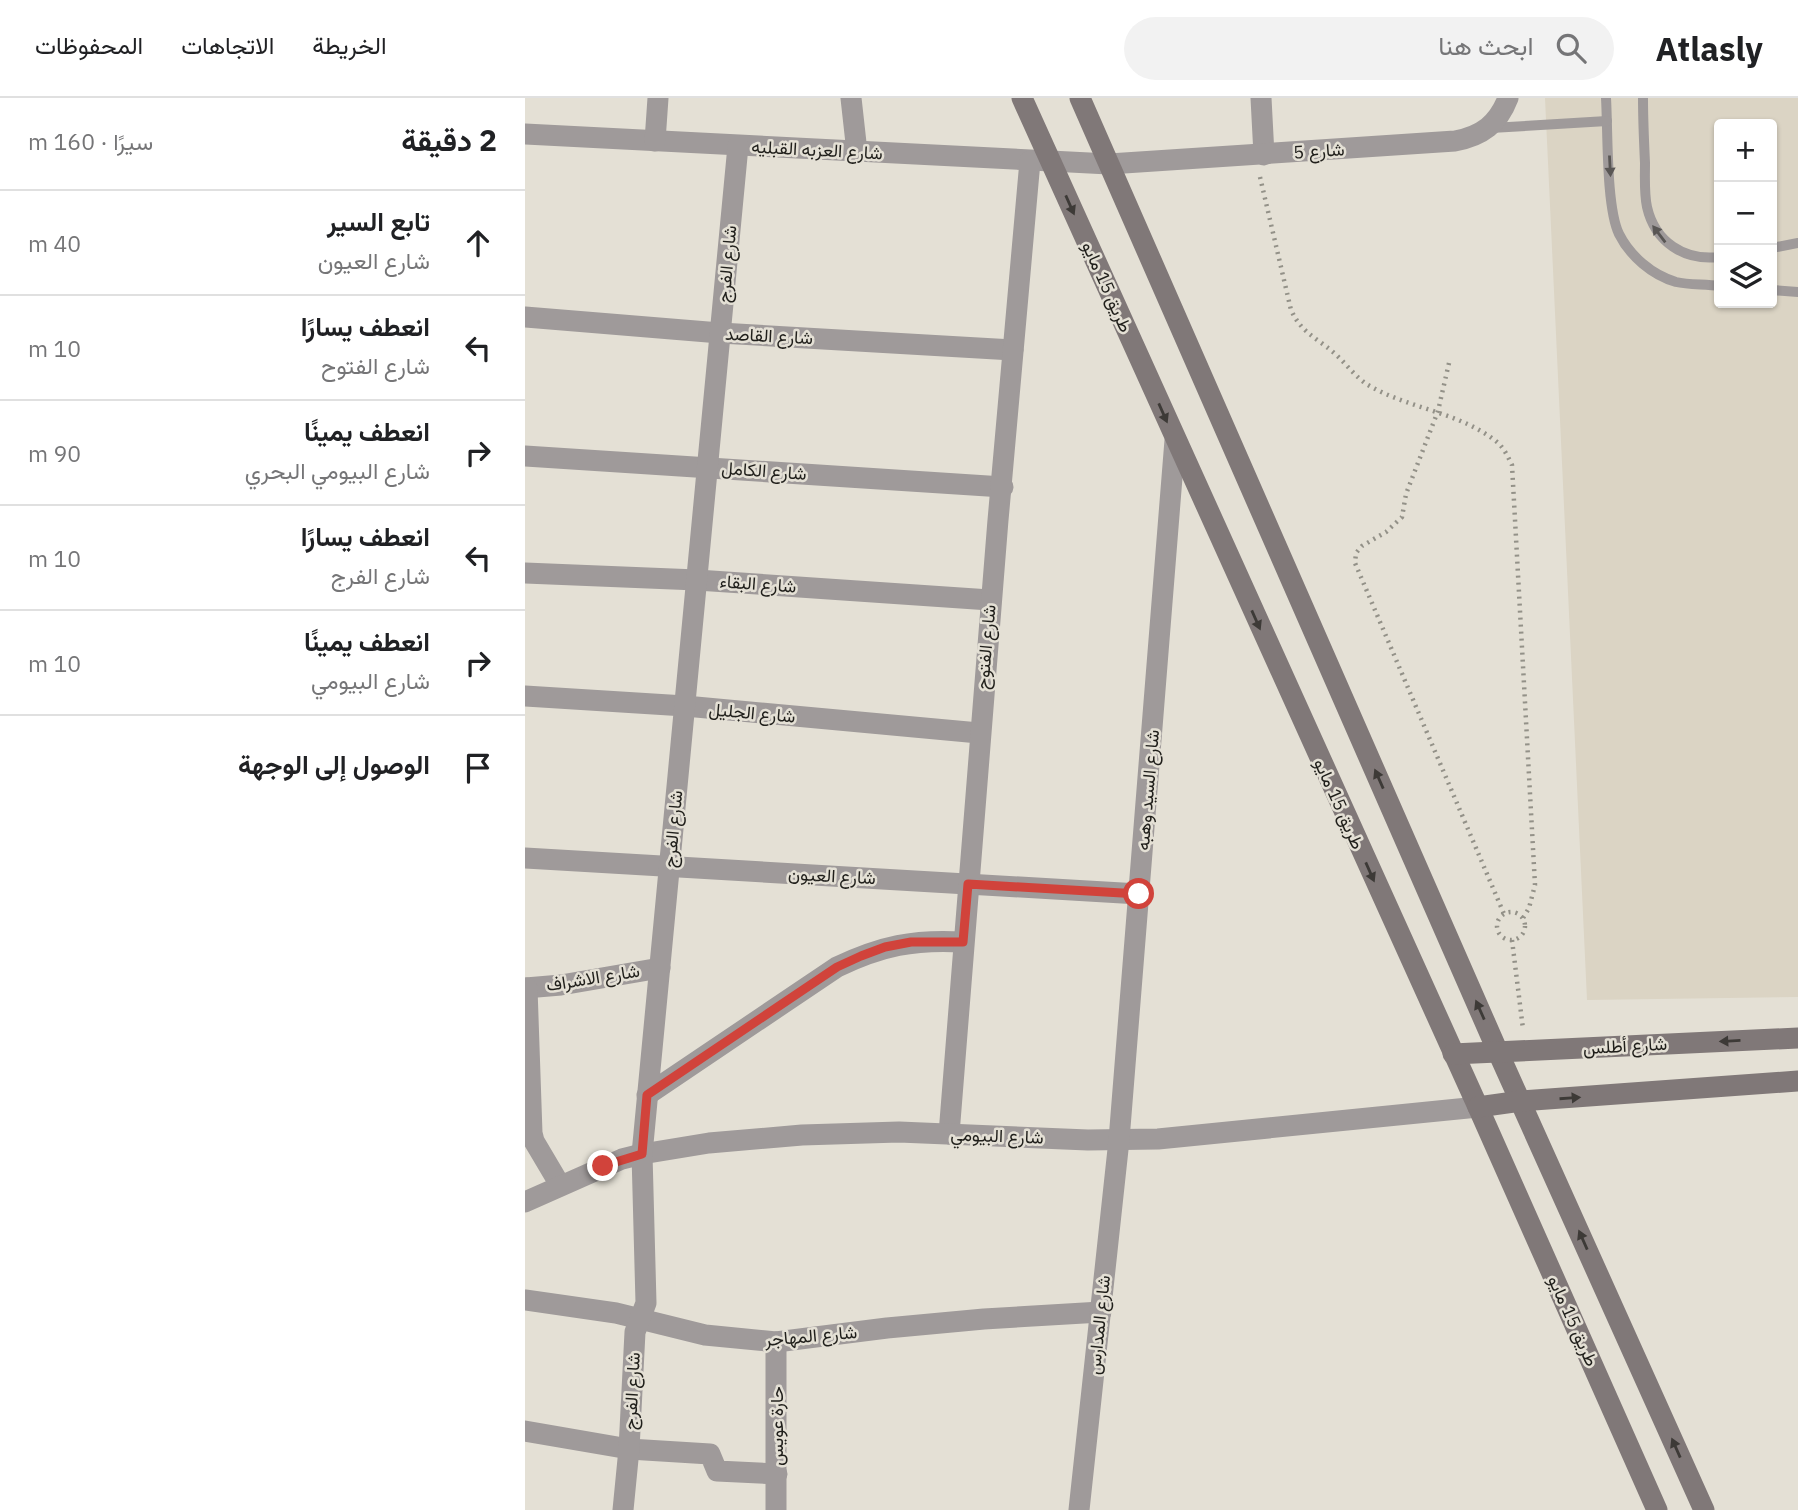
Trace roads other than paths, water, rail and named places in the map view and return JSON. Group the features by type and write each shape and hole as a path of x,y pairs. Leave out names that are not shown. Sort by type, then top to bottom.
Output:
{"main road":[{"name":"طريق 15 مايو","path":"1022,98 1040,162 1175,440 1478,1107 1657,1510"},
{"path":"1080,98 1498,1052 1704,1510"},
{"name":"شارع أطلس","path":"1453,1054 1798,1038"},
{"path":"1478,1107 1521,1101 1798,1081"}],"street":[{"path":"655,141 658,98"},
{"path":"851,98 857,152"},
{"path":"1259,155 1261,98"},
{"path":"1488,129 1500,116 1508,98"},
{"name":"شارع 5","path":"1109,164 1455,141 1473,137 1488,129"},
{"name":"شارع العزبه القبليه","path":"525,134 1109,164"},
{"name":"شارع الفرج","path":"623,1510 635,1332 646,1308 642,1154 738,146"},
{"name":"شارع الفتوح","path":"949,1134 979,733 1003,487 1013,350 1040,162"},
{"name":"شارع القاصد","path":"525,317 720,333 1013,350"},
{"name":"شارع السيد وهبه","path":"1119,1140 1175,440"},
{"name":"شارع الكامل","path":"525,456 1003,487"},
{"name":"شارع البقاء","path":"525,573 697,580 990,600"},
{"name":"شارع الجليل","path":"525,695 685,706 979,733"},
{"name":"شارع العيون","path":"525,858 1139,894"},
{"path":"647,1095 837,967 885,947 911,942 963,942"},
{"name":"شارع الاشراف","path":"526,988 561,985 660,968"},
{"path":"526,988 532,1133 560,1185"},
{"name":"شارع البيومي","path":"525,1202 603,1166 642,1154 709,1143 802,1135 899,1132 1119,1140 1196,1136 1478,1107"},
{"name":"شارع المدارس","path":"1079,1510 1119,1140"},
{"name":"شارع المهاجر","path":"525,1300 640,1317 705,1335 776,1342 970,1320 1101,1312"},
{"name":"حارة عويس","path":"776,1342 776,1510"},
{"path":"525,1431 629,1448 710,1454 717,1471 777,1474"}],"lane":[{"path":"1606,98 1612,208 1618,233 1633,255 1652,271 1677,282 1714,286"},
{"path":"1643,98 1646,205 1653,226 1667,244 1686,255 1714,257"},
{"path":"1488,129 1607,121"},
{"path":"1777,247 1798,243"},
{"path":"1777,290 1798,292"}]}
